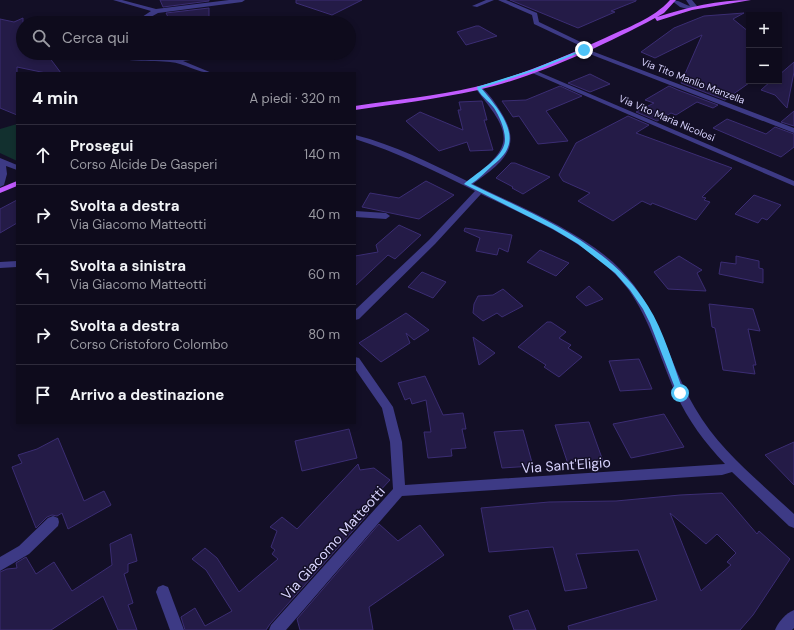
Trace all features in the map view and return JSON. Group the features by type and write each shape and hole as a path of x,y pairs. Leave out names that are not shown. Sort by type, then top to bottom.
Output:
{"main road":[{"path":"356,109 440,96 478,88 532,70 586,49 638,25 662,12 668,7 672,0"},
{"path":"707,0 728,0"},
{"path":"638,25 691,8 748,0"},
{"path":"0,191 16,183"}],"street":[{"path":"116,0 156,11 242,0"},
{"path":"475,6 491,0"},
{"name":"Via Tito Manlio Manzella","path":"502,0 535,14 536,24 586,49 794,131"},
{"path":"672,0 682,6 691,8 694,6 689,0"},
{"path":"148,16 156,11"},
{"path":"174,60 206,72"},
{"name":"Via Vito Maria Nicolosi","path":"532,70 794,184"},
{"path":"467,184 474,180 499,156 506,148 507,140 503,122 495,107 478,88"},
{"path":"356,137 386,146 406,154 555,228 580,243 617,271 632,288 646,308 654,323 680,393 692,414 734,466 794,522"},
{"path":"0,161 16,168"},
{"path":"0,161 3,167 0,185"},
{"path":"356,315 432,242 480,190"},
{"path":"356,214 386,216"},
{"path":"0,266 16,264"},
{"name":"Via Giacomo Matteotti","path":"276,630 399,491 396,442 387,407 356,362"},
{"name":"Via Sant'Eligio","path":"399,491 722,470 734,466"},
{"path":"0,565 24,550 53,522"},
{"path":"162,592 177,630"},
{"path":"782,630 794,617"}],"green space":[{"path":"16,124 16,161 0,153 0,129"}],"building":[{"path":"160,0 209,0 209,1 163,7"},
{"path":"296,0 362,0 332,15 296,3"},
{"path":"510,0 636,1 611,11 615,12 578,28"},
{"path":"209,8 209,16 168,16 166,13"},
{"path":"744,13 733,19 746,30 746,84 748,84 725,100 681,83 702,35 655,58 641,52 674,28 704,16"},
{"path":"0,19 16,21 16,60 51,60 60,72 41,72 17,67 16,115 0,108"},
{"path":"479,26 497,36 466,45 457,32"},
{"path":"794,62 794,72 787,108 775,95 761,90 768,84 782,84 782,72"},
{"path":"590,74 610,84 590,92 568,83"},
{"path":"560,86 582,96 546,111 568,141 538,144 519,116 513,117 502,101 526,100"},
{"path":"669,86 718,105 713,108 697,102 676,115 671,113 657,121 636,112 654,103 645,100"},
{"path":"482,101 487,120 484,120 493,150 470,151 467,142 439,151 406,121 420,112 463,130 458,110 461,110 459,102"},
{"path":"794,111 794,126 781,122"},
{"path":"628,116 649,125 636,133 732,168 702,197 706,198 704,200 710,202 696,220 652,203 651,205 642,201 613,221 578,201 590,193 563,181 559,175 576,143"},
{"path":"727,119 766,134 775,127 794,134 794,147 781,157 713,128"},
{"path":"511,163 515,163 550,177 523,194 496,178"},
{"path":"426,181 454,195 419,219 362,207 370,193 399,198"},
{"path":"754,195 781,205 767,220 762,218 758,223 735,214"},
{"path":"16,201 16,224 0,233 0,209"},
{"path":"399,225 421,235 395,259 388,255 356,285 356,256 378,252 376,245"},
{"path":"465,228 512,235 508,252 499,248 497,255 476,251 480,238 464,231"},
{"path":"540,250 569,263 556,276 527,262"},
{"path":"679,256 702,270 697,273 706,291 668,289 654,272"},
{"path":"736,256 759,261 759,268 763,269 763,283 719,274 721,262 736,264"},
{"path":"422,272 446,282 433,298 408,287"},
{"path":"589,286 603,299 586,306 576,297"},
{"path":"503,289 523,306 502,317 497,313 483,321 473,313 474,304 478,296 493,295"},
{"path":"709,304 753,309 760,331 748,329 756,365 753,365 755,374 723,370 715,328 712,327"},
{"path":"406,313 429,330 414,340 406,333 410,343 381,362 359,343"},
{"path":"547,322 551,322 566,332 559,338 571,345 568,348 582,357 559,377 544,367 546,365 518,347"},
{"path":"473,337 495,353 479,365"},
{"path":"639,359 652,389 620,391 609,361"},
{"path":"425,376 443,415 463,413 466,429 462,429 466,448 451,449 452,456 428,458 424,432 431,432 426,400 412,404 410,398 405,400 398,383"},
{"path":"664,414 684,447 631,458 613,424"},
{"path":"589,422 603,461 568,464 555,425"},
{"path":"349,429 357,458 302,471 295,441"},
{"path":"523,430 533,466 502,468 494,432"},
{"path":"58,438 84,501 104,491 111,505 68,529 62,513 57,516 52,515 47,517 36,528 12,467 22,463 18,455 37,449"},
{"path":"794,442 794,485 765,455"},
{"path":"358,464 360,470 374,468 390,480 363,509 368,514 266,630 185,630 181,617 195,608 205,626 232,611 206,570 192,559 205,548 217,558 239,592 278,559 272,554 275,550 271,547 277,531 270,527 282,517 297,529"},
{"path":"722,493 757,534 759,531 790,559 753,615 740,630 569,630 568,626 657,600 638,550 576,554 587,588 565,591 553,547 489,552 481,508 549,502 616,501","holes":["670,513 706,544 717,534 736,553 727,562 731,565 701,591"]},
{"path":"379,524 398,541 420,525 444,555 369,607 373,630 300,630 297,619"},
{"path":"131,534 137,561 128,564 128,572 124,574 133,603 128,605 137,630 118,630 103,596 51,630 0,630 0,572 7,569 17,568 16,563 26,557 36,574 54,562 72,591 112,565 110,544"},
{"path":"528,610 536,630 514,630 509,616"}],"route":[{"path":"584,50 532,70 478,88 485,94 495,107 503,122 507,140 506,148 499,156 474,180 467,184 555,228 580,243 617,271 632,288 646,308 654,323 680,393"}]}
